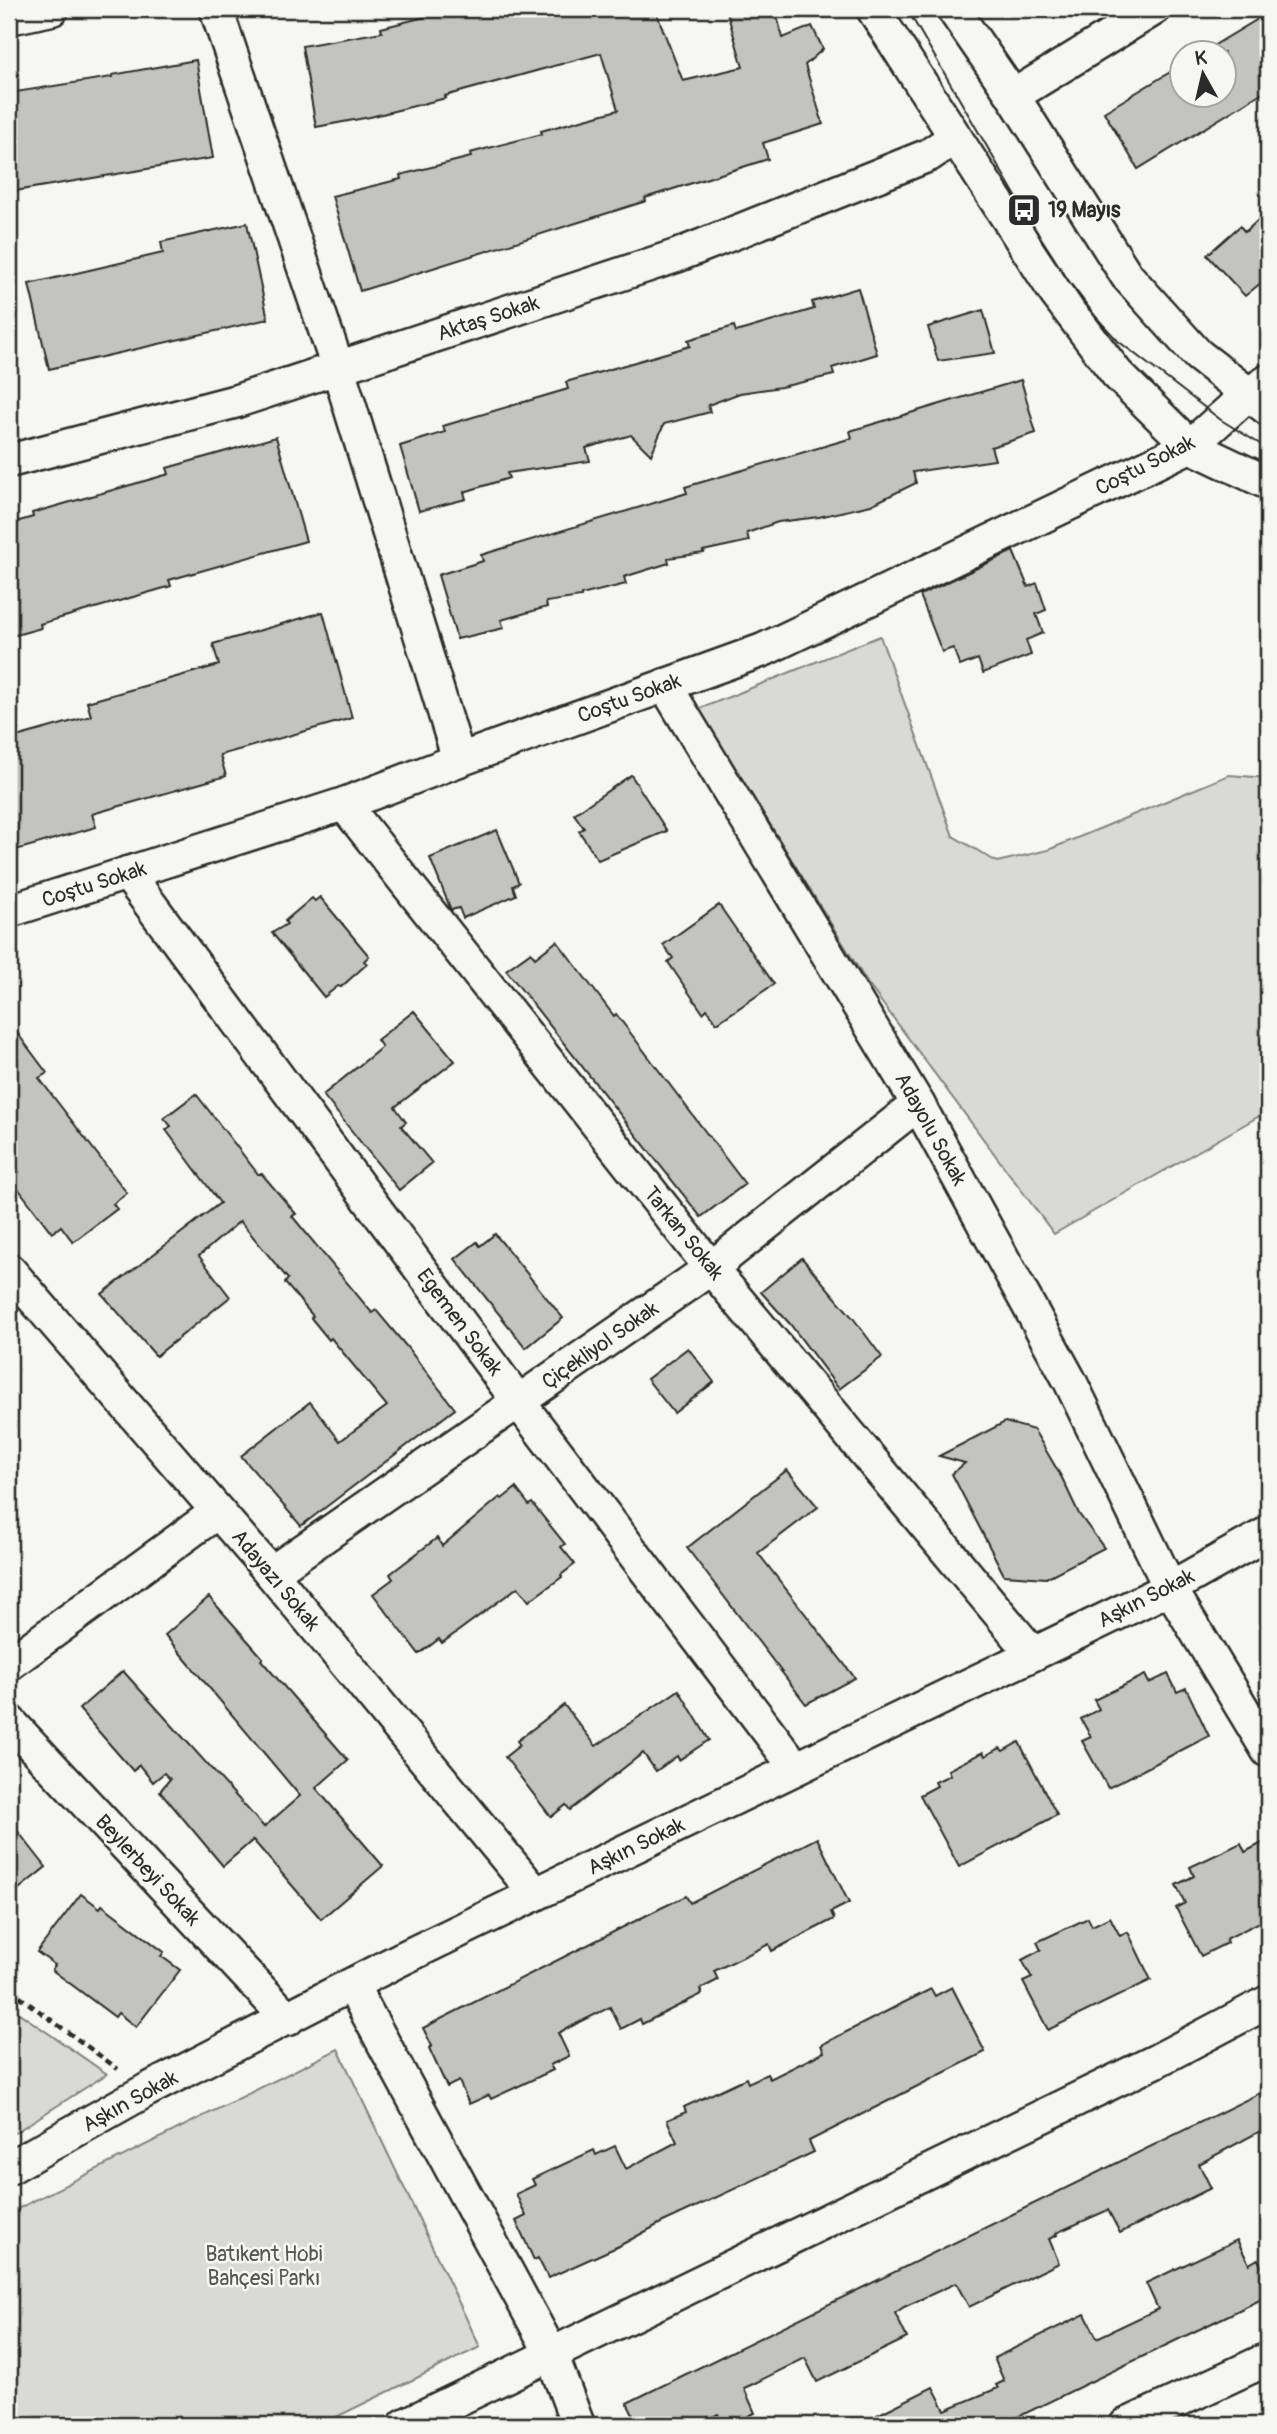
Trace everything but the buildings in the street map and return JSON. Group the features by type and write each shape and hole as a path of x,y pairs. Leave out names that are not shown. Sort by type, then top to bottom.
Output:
{"street":[{"path":"9,18 52,9"},
{"path":"216,9 338,368 459,760"},
{"path":"873,9 1055,292 1117,374 1190,446 1268,483"},
{"path":"953,9 1013,96 1126,276 1198,355 1261,395"},
{"path":"1013,96 1154,9"},
{"name":"Aktaş Sokak","path":"9,461 237,401 676,256 929,155 954,138"},
{"name":"Coştu Sokak","path":"9,911 344,804 763,650 1190,446 1221,420 1261,395"},
{"name":"Adayolu Sokak","path":"665,685 918,1104 1070,1381 1170,1588 1268,1751"},
{"name":"Tarkan Sokak","path":"344,804 711,1268 1033,1654"},
{"name":"Egemen Sokak","path":"127,873 518,1401 796,1768"},
{"name":"Çiçekliyol Sokak","path":"271,1573 711,1268 918,1104"},
{"name":"Adayazı Sokak","path":"9,1270 271,1573 536,1894"},
{"path":"9,1664 217,1511"},
{"name":"Aşkın Sokak","path":"9,2168 147,2090 352,1985 1170,1588 1268,1533"},
{"name":"Beylerbeyi Sokak","path":"9,1721 288,2019"},
{"path":"352,1985 551,2353 579,2425"},
{"path":"405,2425 1156,2061 1268,2002"},
{"path":"1126,2425 1268,2359"}],"path":[{"path":"9,1989 147,2090"}],"green space":[{"path":"880,636 953,836 997,862 1048,850 1229,775 1268,778 1268,1111 1054,1234 868,984 699,709"},
{"path":"9,2006 107,2074 13,2134 9,2129"},
{"name":"Batıkent Hobi Bahçesi Parkı","path":"338,2049 480,2347 320,2425 9,2425 9,2213"}],"tram line":[{"path":"907,9 1043,243 1084,304 1118,341 1221,420 1268,449"}],"place":[{"name":"19 Mayıs","path":"1024,210"}]}
